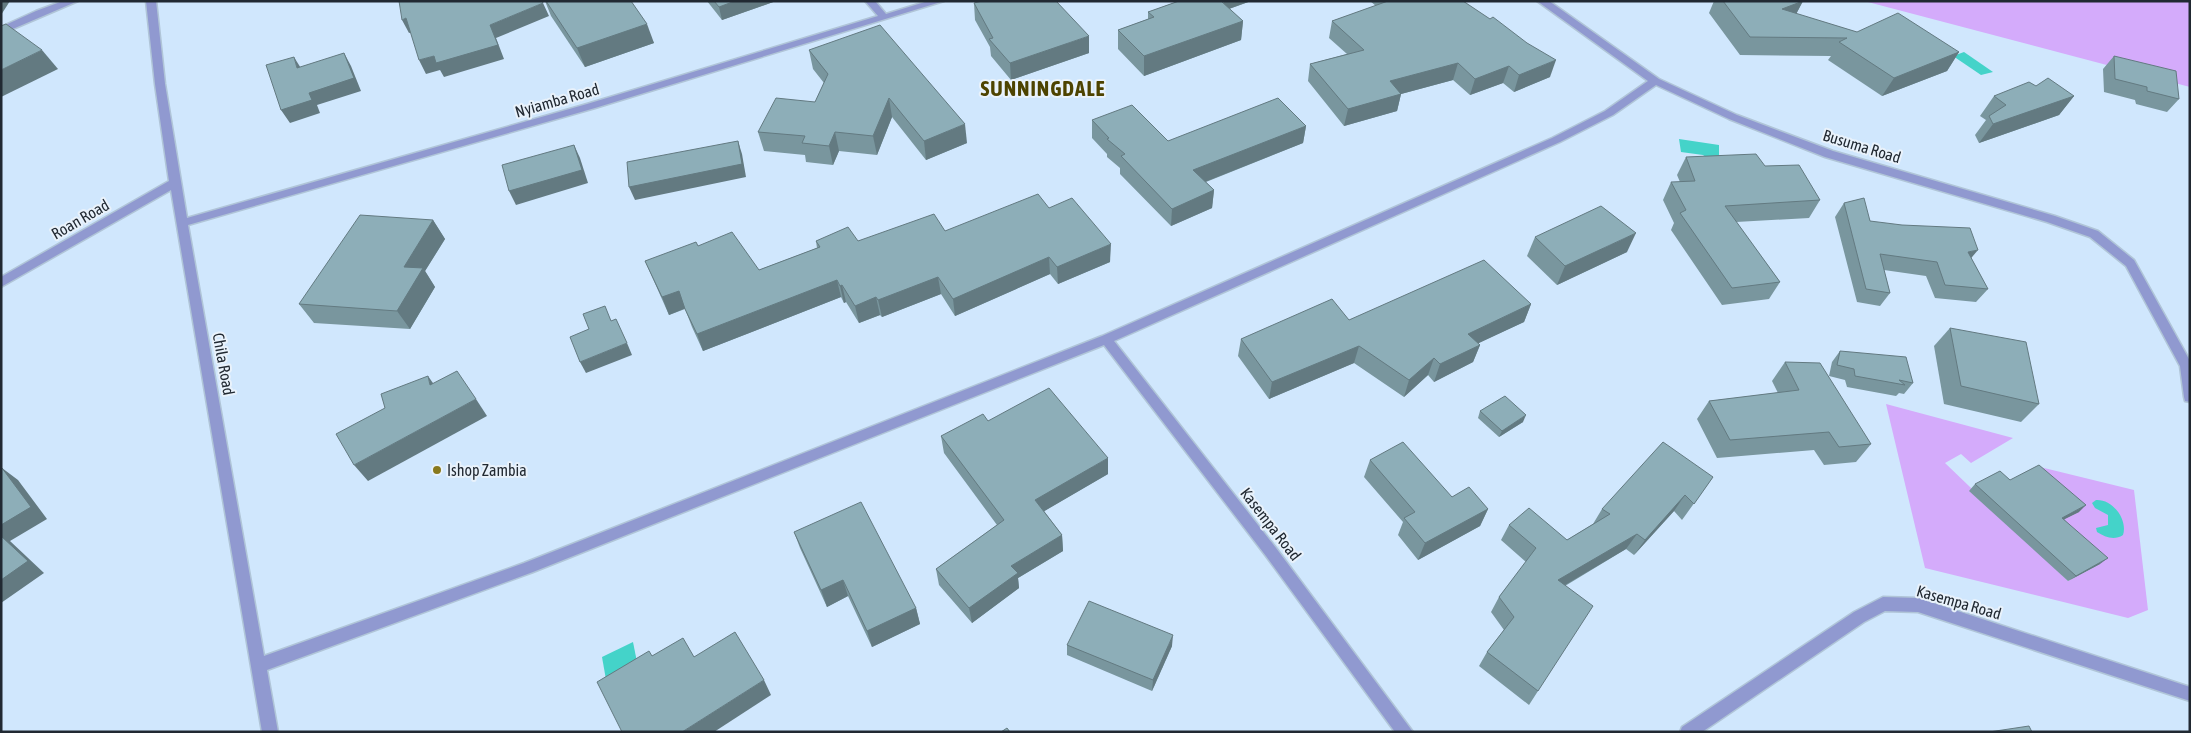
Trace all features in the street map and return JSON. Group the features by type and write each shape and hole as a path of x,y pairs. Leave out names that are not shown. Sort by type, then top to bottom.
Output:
{"street":[{"path":"1,31 39,13 73,1"},
{"name":"Chila Road","path":"151,1 160,84 175,183 260,665 270,732"},
{"path":"870,1 884,18"},
{"name":"Nyiamba Road","path":"182,222 600,103 939,1"},
{"name":"Busuma Road","path":"1542,1 1655,81 1733,117 1829,154 2094,234 2130,263 2188,367"},
{"path":"260,665 528,568 1106,339 1556,140 1609,113 1655,81"},
{"name":"Roan Road","path":"1,284 175,183"},
{"name":"Kasempa Road","path":"1106,339 1271,552 1405,732"},
{"path":"2188,367 2190,397"},
{"name":"Kasempa Road","path":"1688,732 1859,616 1883,604 1918,605 2190,694"}],"shaded area":[{"path":"1864,1 2190,1 2190,87"},
{"path":"1964,52 1993,72 1981,75 1953,56"},
{"path":"1679,139 1719,145 1719,158 1708,159 1703,155 1681,152"},
{"path":"1886,404 2013,438 1971,463 1961,454 1945,463 2068,581 2100,564 2055,524 2040,467 2134,490 2148,610 2128,618 1925,568"},
{"path":"2096,500 2108,503 2118,512 2123,523 2123,535 2110,538 2097,532 2096,528 2108,525 2108,515 2095,508 2092,503"},
{"path":"633,642 641,682 608,691 602,657"}],"building":[{"path":"399,1 542,1 543,3 490,25 498,45 436,63 434,56 419,60 406,18 402,20"},
{"path":"546,1 631,1 647,24 577,48"},
{"path":"714,1 735,1 719,7"},
{"path":"982,1 1056,1 1089,36 1010,63 989,39 993,38 974,3"},
{"path":"1179,1 1221,1 1243,21 1144,56 1118,30 1154,17 1148,12"},
{"path":"1388,1 1463,1 1490,19 1493,17 1527,43 1556,60 1519,75 1509,66 1475,79 1458,63 1390,81 1401,94 1348,109 1310,64 1364,50 1332,21"},
{"path":"1723,1 1803,1 1782,9 1857,32 1898,13 1959,52 1894,78 1839,42 1847,38 1750,37"},
{"path":"6,24 42,50 1,70 1,26"},
{"path":"880,25 965,124 924,141 889,98 873,136 835,132 829,146 802,143 805,136 758,132 776,98 815,102 828,74 809,50"},
{"path":"344,53 354,78 309,93 312,100 281,110 266,65 294,57 297,68"},
{"path":"2114,56 2176,71 2179,99 2147,91 2147,87 2115,79"},
{"path":"2048,78 2074,96 1993,124 1989,116 2006,105 1994,96 2029,82 2036,86"},
{"path":"1278,98 1306,126 1193,170 1214,190 1172,209 1121,156 1125,154 1107,139 1109,138 1092,120 1132,105 1168,141"},
{"path":"738,141 742,164 629,187 627,162"},
{"path":"574,145 582,170 509,191 502,165"},
{"path":"1756,154 1765,166 1799,165 1820,200 1725,206 1780,282 1732,288 1680,213 1686,210 1671,182 1695,181 1686,157"},
{"path":"1038,194 1049,208 1072,198 1111,244 1057,267 1049,257 953,299 938,277 878,300 876,297 855,306 837,280 697,334 679,291 662,297 645,261 696,242 698,246 732,232 759,270 820,247 816,241 848,227 858,241 934,214 945,231"},
{"path":"1864,198 1870,221 1902,225 1970,228 1978,250 1968,252 1988,289 1945,285 1937,262 1880,254 1890,293 1866,289 1844,203"},
{"path":"1601,206 1636,233 1565,266 1535,237"},
{"path":"360,215 433,220 404,267 423,268 397,311 299,304"},
{"path":"1484,260 1531,304 1468,334 1480,345 1440,364 1434,358 1409,380 1359,346 1272,382 1241,339 1332,299 1349,320"},
{"path":"605,306 611,321 616,319 627,343 580,362 570,337 589,329 583,314"},
{"path":"1950,328 2026,342 2039,404 1961,386"},
{"path":"1840,351 1906,357 1913,383 1899,380 1905,385 1855,376 1854,369 1837,365"},
{"path":"1785,362 1820,363 1871,444 1839,447 1829,432 1730,440 1709,401 1799,390"},
{"path":"457,371 476,399 354,465 336,434 385,408 381,394 428,376 430,385"},
{"path":"1049,388 1108,458 1035,500 1062,535 1011,566 1018,573 969,608 936,569 1004,520 941,436 983,414 988,421"},
{"path":"1505,396 1526,415 1502,431 1480,411"},
{"path":"1403,442 1452,497 1469,487 1488,509 1425,543 1404,518 1415,512 1370,460"},
{"path":"1663,442 1713,477 1694,504 1685,495 1645,540 1637,534 1558,580 1593,606 1538,691 1487,652 1514,617 1499,597 1536,548 1509,525 1529,508 1567,540 1610,514 1602,509"},
{"path":"2039,465 2086,505 2062,518 2108,558 2076,576 1975,484 2000,471 2010,480"},
{"path":"1,469 31,507 1,525"},
{"path":"861,502 916,608 867,631 843,580 821,590 794,532"},
{"path":"1,536 28,561 1,580"},
{"path":"1089,601 1173,635 1153,680 1067,645"},
{"path":"735,632 764,680 682,732 622,732 597,682 649,651 652,656 683,638 694,657"},
{"path":"2029,726 2032,732 1989,732"},
{"path":"1007,728 1010,732 1001,732"}],"place":[{"name":"Ishop Zambia","path":"437,470"}],"district":[{"name":"SUNNINGDALE","path":"1043,88"}]}
